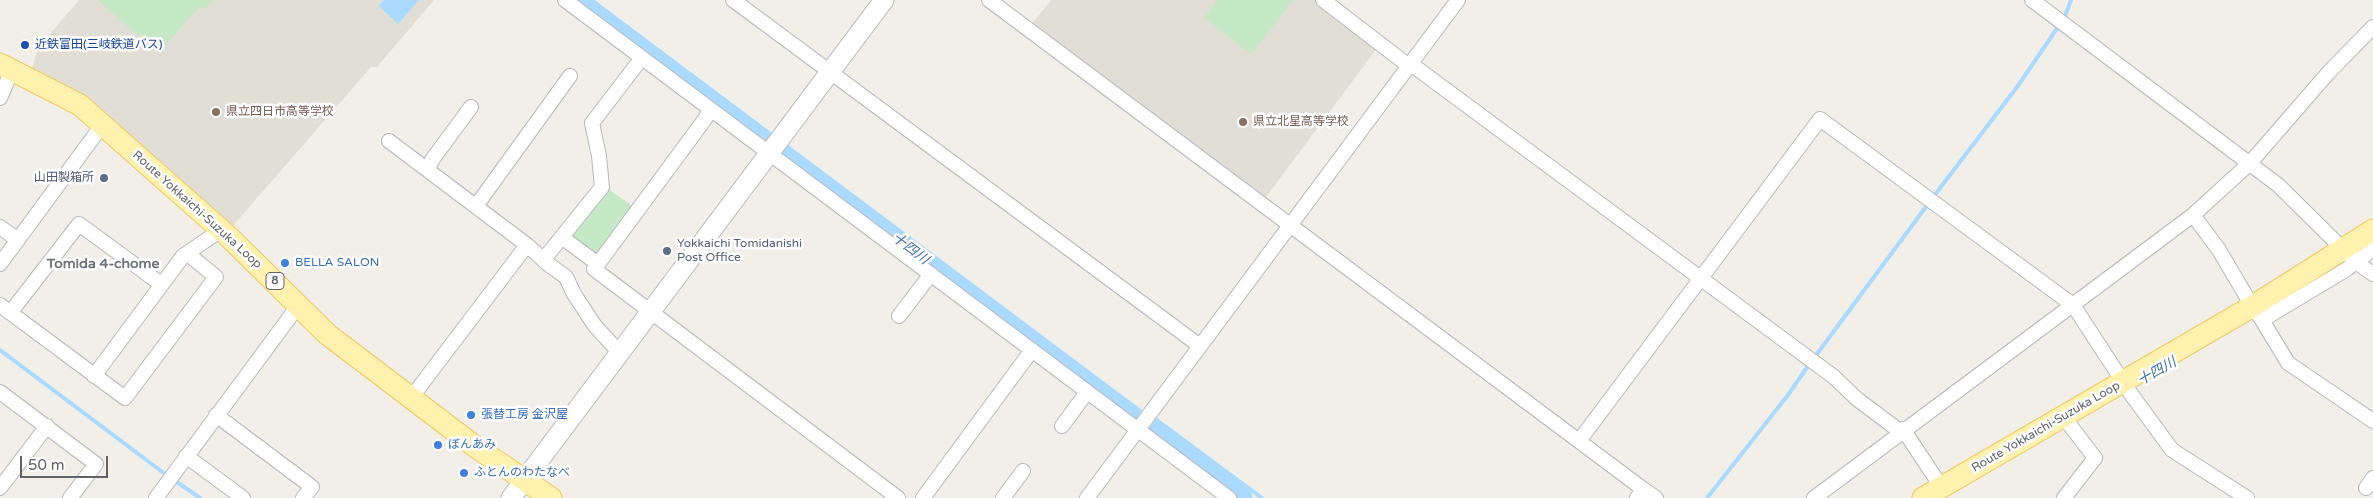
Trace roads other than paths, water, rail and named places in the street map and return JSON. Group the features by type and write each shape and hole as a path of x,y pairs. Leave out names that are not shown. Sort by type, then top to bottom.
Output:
{"main road":[{"name":"Route Yokkaichi-Suzuka Loop","path":"6,67 76,102 221,230 327,334 473,445 526,479 551,498"},
{"name":"Route Yokkaichi-Suzuka Loop","path":"1923,498 2066,421 2351,256 2373,230"}],"street":[{"path":"565,0 640,59 769,153 1087,392 1141,426 1229,498"},
{"path":"734,0 1200,346"},
{"path":"511,498 884,0"},
{"path":"989,0 1579,441 1640,493 1656,498"},
{"path":"1323,0 1834,377 1856,398 1902,431 1942,488"},
{"path":"1088,498 1458,0"},
{"path":"2032,0 2278,185 2351,256 2373,274"},
{"path":"1814,498 2193,215 2250,163 2329,72 2373,27"},
{"path":"544,259 563,238 602,187 599,156 592,123 640,59"},
{"path":"0,98 6,67"},
{"path":"476,206 570,76"},
{"path":"428,170 432,160 471,107"},
{"path":"710,110 594,269 898,498"},
{"path":"1579,441 1820,118 2073,305 2126,386 2172,450 2246,498"},
{"path":"0,264 103,124"},
{"path":"389,141 566,276 574,294 595,326 620,353"},
{"path":"2193,215 2219,250 2288,362 2373,421"},
{"path":"161,284 79,224 5,309 125,398 216,276 188,254"},
{"path":"0,227 18,240"},
{"path":"94,376 183,256 221,230"},
{"path":"563,238 598,264"},
{"path":"410,398 527,245"},
{"path":"2351,256 2373,249"},
{"path":"899,316 931,274"},
{"path":"156,498 298,306"},
{"path":"923,498 1032,350"},
{"path":"0,392 96,464 70,498"},
{"path":"1062,426 1087,392"},
{"path":"216,415 312,487 303,498"},
{"path":"2066,421 2095,458 2069,496"},
{"path":"0,488 46,426"},
{"path":"186,456 243,498"},
{"path":"1003,498 1023,471"}],"water":[{"path":"384,0 419,0 398,24 379,6"}],"waterway":[{"name":"十四川","path":"577,0 1242,498"},
{"path":"2065,16 2071,0"},
{"path":"1934,196 2017,87 2058,27"},
{"path":"1814,358 1928,204"},
{"name":"十四川","path":"2299,288 2362,248"},
{"path":"0,350 165,474 200,498"},
{"path":"1707,498 1788,395 1808,366"},
{"path":"1154,418 1262,498"}],"place":[{"name":"近鉄富田(三岐鉄道バス)","path":"25,45"},
{"name":"県立四日市高等学校","path":"216,112"},
{"name":"県立北星高等学校","path":"1243,122"},
{"name":"山田製箱所","path":"104,178"},
{"name":"Yokkaichi Tomidanishi Post Office","path":"667,251"},
{"name":"BELLA SALON","path":"285,263"},
{"name":"張替工房 金沢屋","path":"471,415"},
{"name":"ぼんあみ","path":"438,445"},
{"name":"ふとんのわたなべ","path":"464,473"}],"district":[{"name":"Tomida 4-chome","path":"103,264"}]}
